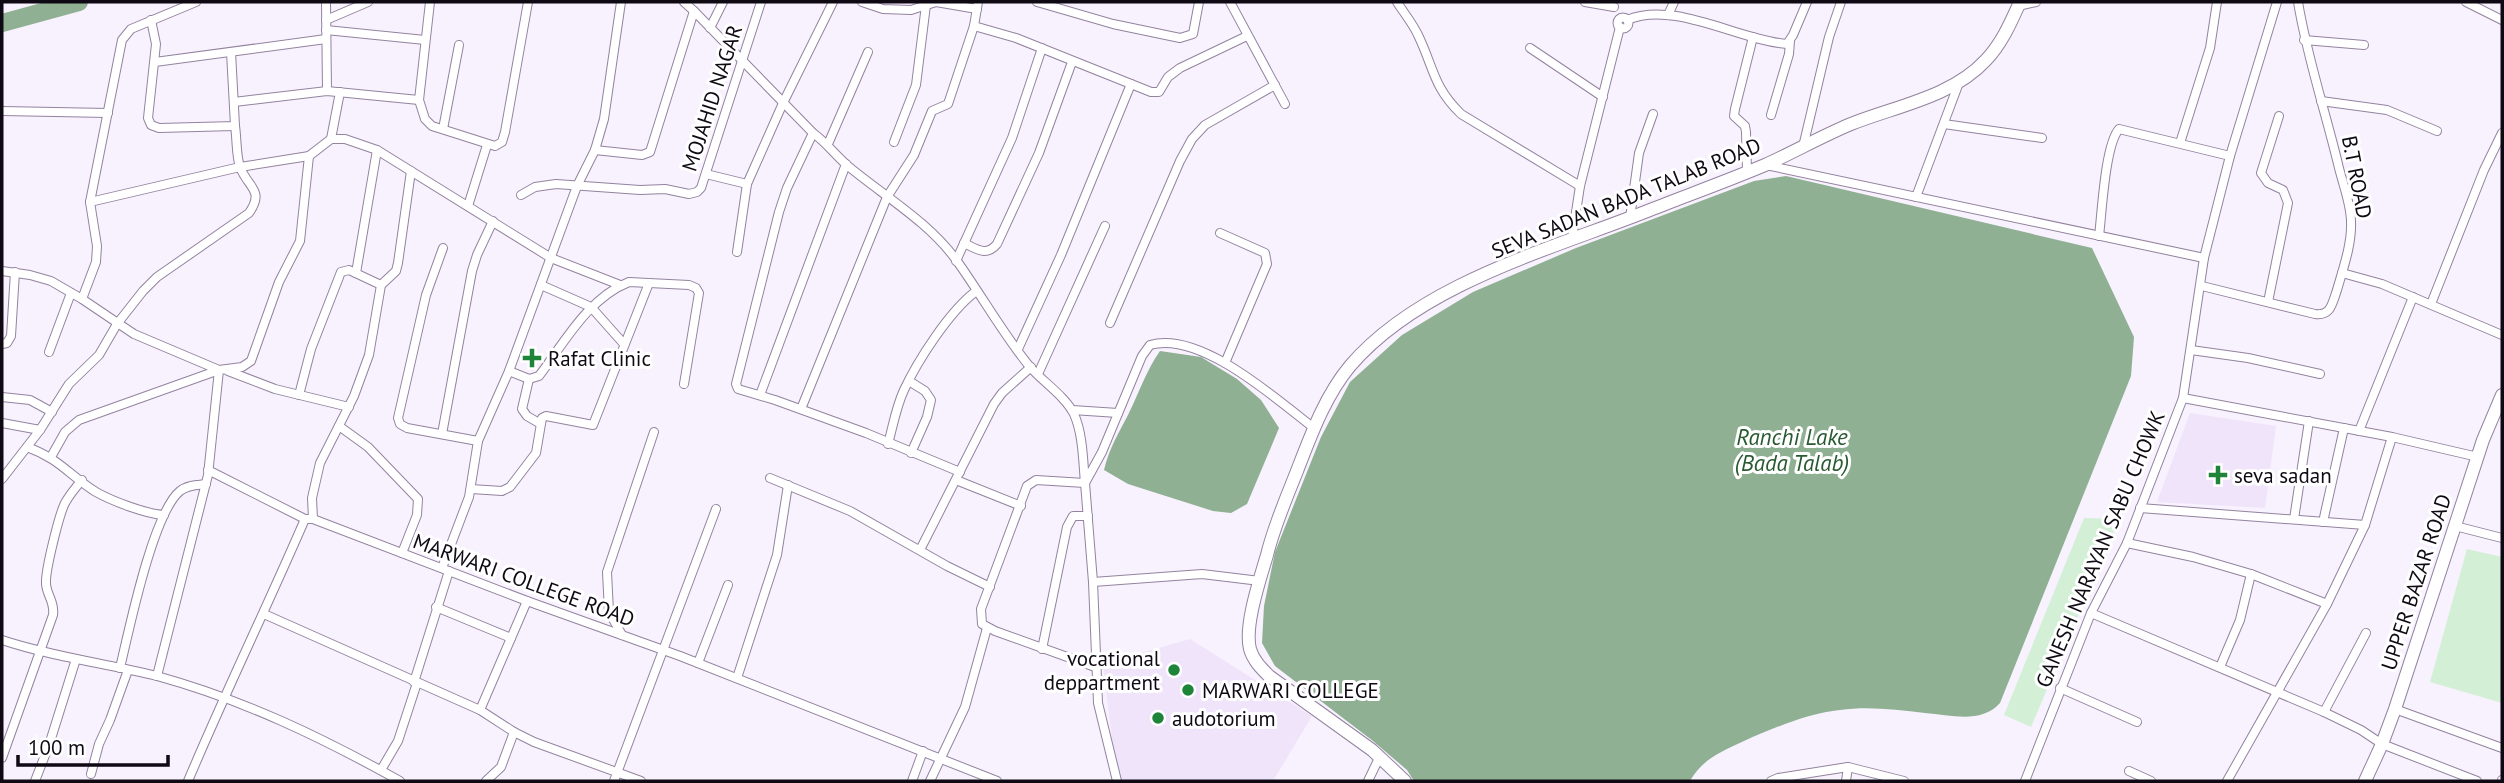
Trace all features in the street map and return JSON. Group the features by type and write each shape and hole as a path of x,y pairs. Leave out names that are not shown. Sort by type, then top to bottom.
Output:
{"street":[{"path":"82,299 96,262 97,246 90,202 122,40 131,29 196,2"},
{"path":"326,2 327,91"},
{"path":"326,30 368,2"},
{"path":"430,2 419,100 425,119 432,126 495,146 502,142 505,132 528,2"},
{"path":"381,770 398,741 445,569 471,489 478,440 509,371 577,186 595,150 604,119 621,2"},
{"path":"684,2 813,133 932,235 956,261 975,292 1031,367 1072,410 1079,433 1085,483 1093,582 1095,667 1101,717 1117,781"},
{"path":"710,28 723,2"},
{"name":"MOJAHID NAGAR","path":"521,195 545,184 665,190 689,194 697,192 706,174 761,2"},
{"path":"737,252 747,184 833,2"},
{"path":"801,410 887,197 914,155 932,111 948,104 974,26 978,5 936,2 911,10 883,9 862,2"},
{"path":"1037,2 1113,24 1180,38 1193,34 1199,2"},
{"path":"1238,2 1229,2 1285,104"},
{"path":"1397,2 1418,35 1436,83 1446,100 1461,114 1580,186"},
{"path":"1572,238 1580,186 1622,22 1613,4 1585,2"},
{"path":"1668,15 1674,2"},
{"path":"1771,115 1789,54 1790,41 1807,2"},
{"path":"1803,147 1829,37 1841,2"},
{"path":"2019,4 2036,2"},
{"path":"2180,143 2210,48 2217,2"},
{"name":"GANESH NARAYAN SABU CHOWK","path":"2025,781 2091,613 2127,543 2183,398 2202,286 2204,258 2230,156 2277,2"},
{"name":"B.T ROAD","path":"2202,286 2323,315 2332,306 2342,273 2351,221 2332,134 2304,40 2298,2"},
{"path":"2466,2 2502,20"},
{"name":"SEVA SADAN BADA TALAB ROAD","path":"1405,781 1380,756 1279,684 1257,662 1249,640 1260,581 1275,527 1314,428 1348,369 1376,341 1440,296 1548,246 1630,218 1747,172 1960,80 1986,61 2002,38 2019,4"},
{"path":"894,142 916,85 926,5"},
{"path":"595,150 642,155 650,152 694,11"},
{"path":"1622,22 1646,13 1668,15 1780,43 1787,44 1790,41"},
{"path":"151,20 156,44 148,118 151,125 159,128 235,126"},
{"path":"974,26 1016,38 1151,92 1159,92 1164,88 1168,77 1180,68 1247,36"},
{"path":"155,62 231,51 326,30 425,40"},
{"path":"1747,172 1745,126 1734,116 1753,37"},
{"path":"2304,40 2364,44"},
{"path":"443,129 459,44"},
{"path":"956,261 1013,138 1042,48"},
{"path":"1530,48 1603,97"},
{"path":"2,479 40,430 68,384 99,355 129,306 157,277 249,213 256,203 257,194 240,167 231,51"},
{"path":"828,144 868,52"},
{"path":"964,243 984,253 991,251 997,244 1039,153 1072,62"},
{"path":"1916,197 1960,80"},
{"path":"1018,349 1061,256 1131,84"},
{"path":"1110,323 1192,139 1205,125 1275,85"},
{"path":"234,102 327,91 419,100"},
{"path":"331,139 340,92"},
{"path":"2321,102 2387,110 2437,131"},
{"path":"2,111 108,113"},
{"path":"1630,218 1639,153 1653,114"},
{"path":"2268,302 2288,202 2283,190 2269,183 2261,173 2279,116"},
{"path":"1944,124 2042,138"},
{"path":"2099,236 2114,135 2119,129 2230,156"},
{"path":"813,133 783,200 736,384 738,389 888,443 1021,506"},
{"path":"2431,304 2484,170 2502,133"},
{"path":"90,202 240,167 309,156 331,139 345,139 377,150 551,258 620,285"},
{"path":"468,206 487,145"},
{"path":"356,274 377,150"},
{"path":"51,457 65,432 79,421 222,370 242,367 251,361 279,282 295,253 303,226 309,156"},
{"path":"760,396 846,164"},
{"path":"1765,164 2204,258"},
{"path":"188,781 223,698 309,519 320,463 349,407 373,342 382,285 396,271 411,171"},
{"path":"706,174 747,184"},
{"path":"442,434 472,271 493,221"},
{"path":"1038,374 1105,226"},
{"path":"1220,233 1265,253 1267,258 1267,264 1225,363"},
{"path":"443,248 426,295 398,418 400,424 407,428 478,440"},
{"path":"299,395 311,349 341,272 349,270 382,285"},
{"path":"2,271 40,277 82,299 117,324 147,340 222,370 275,389 349,407"},
{"path":"2,344 7,343 11,337 15,272"},
{"path":"2342,273 2382,284 2502,335"},
{"path":"509,371 529,379 539,376 591,307 620,285 629,282 690,285 699,293 684,384"},
{"path":"471,489 502,491 510,487 536,453 539,423 542,418 546,416 593,425 649,282"},
{"path":"541,285 591,307 623,343"},
{"path":"888,443 909,381 955,310 975,292"},
{"path":"49,352 71,293"},
{"path":"2358,431 2413,297"},
{"path":"1085,483 1096,464 1142,356 1150,345 1172,342 1225,363 1314,428"},
{"path":"2191,350 2248,358 2320,374"},
{"path":"919,550 994,404 1002,393 1031,367"},
{"path":"157,677 206,484 222,370"},
{"path":"529,379 523,409 527,416 539,423"},
{"path":"909,381 925,391 931,400 927,417 911,453"},
{"name":"UPPER BAZAR ROAD","path":"2365,781 2395,709 2478,457 2502,395"},
{"path":"2,397 30,400 52,412"},
{"path":"2183,398 2392,437 2478,457"},
{"path":"1072,410 1118,413"},
{"path":"2294,519 2309,421"},
{"path":"2,423 40,430"},
{"path":"339,426 368,447 418,499 417,514 402,553"},
{"path":"2323,522 2344,428"},
{"path":"622,635 610,612 607,572 654,432"},
{"path":"2227,781 2327,604 2365,525 2392,437"},
{"path":"27,447 51,457 100,494 154,515 164,516"},
{"name":"MARWARI COLLEGE ROAD","path":"208,470 309,519 665,650 997,781"},
{"path":"770,478 850,511 990,587"},
{"path":"2,758 53,615 53,601 47,590 46,578 61,514 68,498 82,480"},
{"path":"1085,483 1031,481 1027,486 981,616 982,624 987,628 1095,667"},
{"path":"91,774 124,669 152,541 171,501 181,489 206,484"},
{"path":"737,678 777,555 788,485"},
{"path":"2140,508 2365,525"},
{"path":"616,777 716,509"},
{"path":"1042,649 1067,527 1073,516 1088,516"},
{"path":"2455,526 2502,538"},
{"path":"2127,543 2193,557 2251,574 2327,604"},
{"path":"1093,582 1202,574 1260,581"},
{"path":"2220,667 2241,620 2251,574"},
{"path":"698,663 728,584"},
{"path":"480,710 527,601"},
{"path":"436,607 510,638"},
{"path":"2091,613 2323,712 2361,730 2382,744 2477,781"},
{"path":"264,614 480,710 534,742 616,777 641,781"},
{"path":"930,781 965,707 987,628"},
{"path":"2323,712 2367,634"},
{"path":"2,640 40,652 157,677 223,698 293,724 400,781"},
{"path":"35,781 76,659"},
{"path":"2060,688 2137,722"},
{"path":"2395,709 2502,748"},
{"path":"486,781 499,771 514,732"},
{"path":"912,781 923,751"},
{"path":"1368,781 1380,756"},
{"path":"1846,781 1848,767"},
{"path":"1771,781 1848,767 1904,781"},
{"path":"2129,771 2151,781"}],"shaded area":[{"name":"seva sadan","path":"2190,413 2276,426 2265,508 2157,502"},
{"path":"2084,518 2119,519 2031,727 2004,715"},
{"path":"2467,549 2502,557 2502,703 2430,682"},
{"name":"MARWARI COLLEGE","path":"1190,639 1312,716 1273,781 1117,781 1103,664"}],"water":[{"name":"Ranchi Lake (Bada Talab)","path":"1786,176 2092,248 2134,337 2131,376 2000,703 1984,714 1966,717 1872,708 1816,714 1779,726 1721,752 1707,761 1690,781 1414,781 1407,770 1373,741 1275,666 1262,643 1264,606 1275,552 1321,437 1350,382 1402,335 1473,292 1576,248 1754,181"},
{"path":"1160,351 1201,357 1237,379 1261,400 1279,428 1247,504 1231,513 1213,511 1128,484 1104,470 1114,442"}],"waterway":[{"path":"2,23 79,2"}],"place":[{"name":"Rafat Clinic","path":"532,358"},
{"name":"seva sadan","path":"2218,475"},
{"name":"vocational deppartment","path":"1174,670"},
{"name":"MARWARI COLLEGE","path":"1188,690"},
{"name":"audotorium","path":"1158,718"}]}
